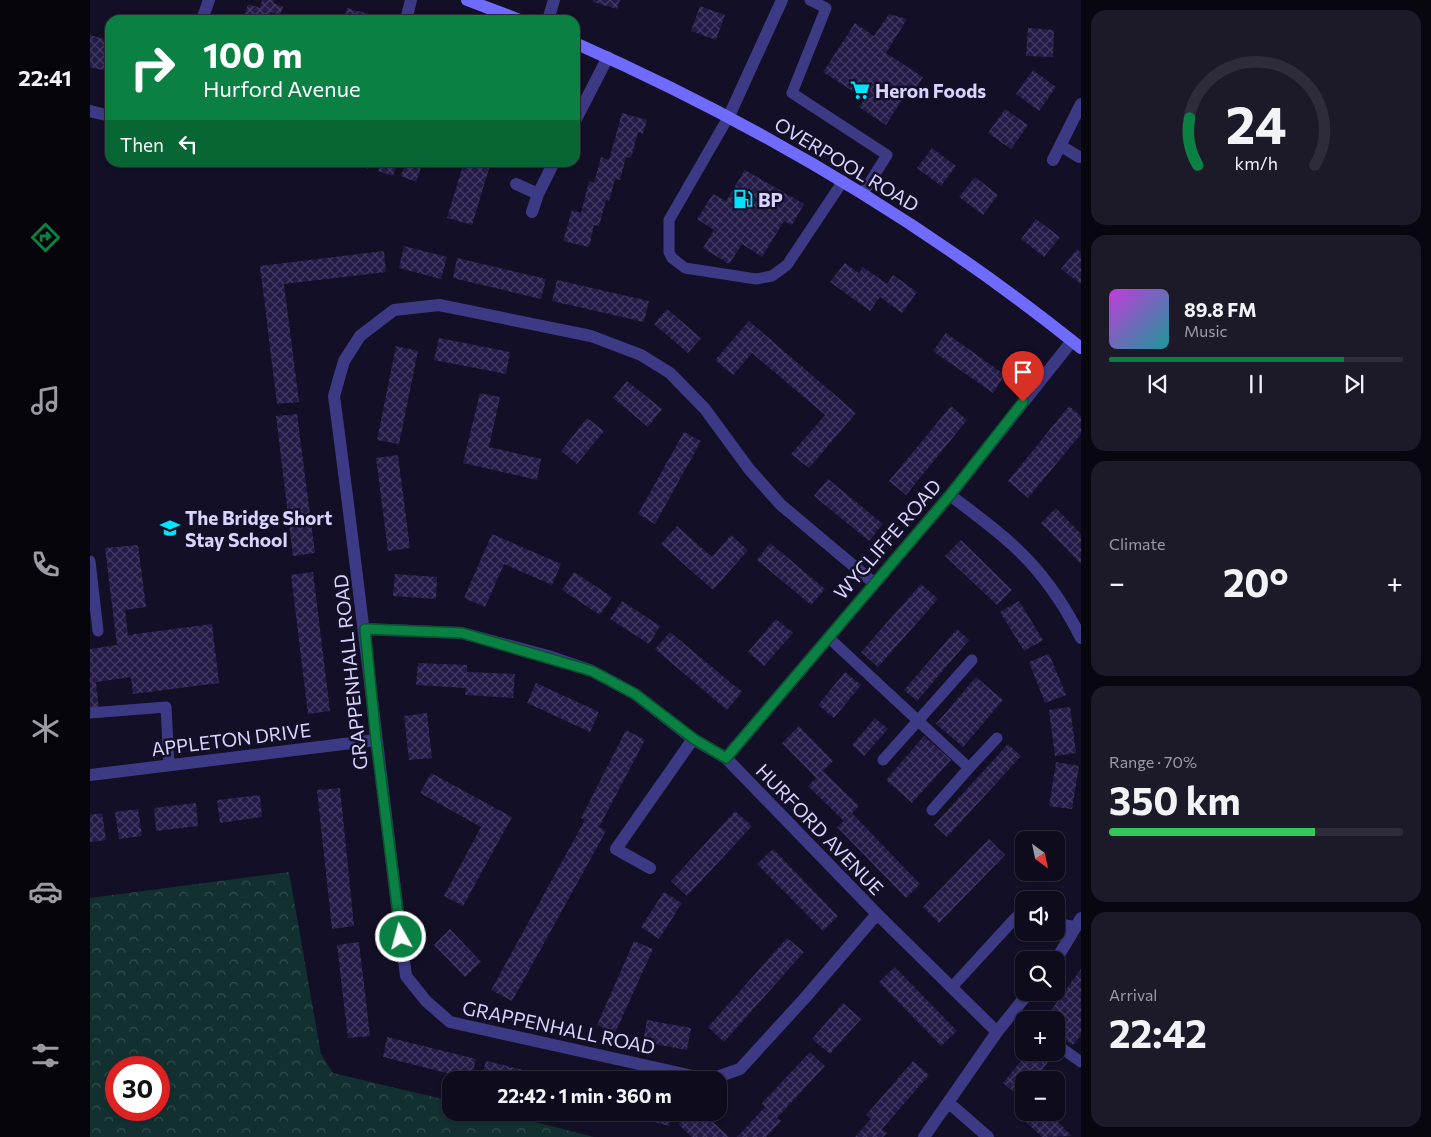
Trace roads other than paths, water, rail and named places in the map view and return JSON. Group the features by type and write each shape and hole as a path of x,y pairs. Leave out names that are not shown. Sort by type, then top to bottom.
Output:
{"street":[{"path":"204,15 209,0"},
{"path":"407,15 411,0"},
{"path":"467,0 507,15"},
{"path":"550,15 554,0"},
{"path":"729,116 782,0"},
{"name":"OVERPOOL ROAD","path":"580,45 729,116 863,193 969,262 1076,344"},
{"path":"580,111 608,57"},
{"path":"1054,160 1081,104"},
{"path":"90,111 105,115"},
{"path":"1061,146 1079,158"},
{"path":"532,212 538,194 552,167"},
{"path":"516,184 538,194"},
{"name":"GRAPPENHALL ROAD","path":"874,583 781,505 749,469 705,409 670,373 641,355 590,336 440,305 394,310 360,336 344,361 334,396 365,629 376,740 406,976 426,1001 450,1022 692,1076 714,1078 740,1068 804,999 877,914"},
{"name":"WYCLIFFE ROAD","path":"726,758 1076,344"},
{"path":"950,495 1018,550 1045,581 1070,615 1081,638"},
{"name":"HURFORD AVENUE","path":"365,629 462,633 548,656 592,671 635,694 694,739 726,758 877,914 997,1032"},
{"path":"650,868 616,849 694,739"},
{"name":"APPLETON DRIVE","path":"90,775 376,740"},
{"path":"1061,951 1078,923"},
{"path":"924,1137 997,1032 1022,1001"},
{"path":"949,1103 988,1137"}],"lane":[{"path":"810,0 826,8 792,93 887,155 863,193"},
{"path":"729,116 669,220 669,252 672,258 685,268 756,279 772,276 787,265 843,181"},
{"path":"90,561 98,630"},
{"path":"828,637 970,768"},
{"path":"884,760 972,660"},
{"path":"90,713 166,707 169,765"},
{"path":"932,810 997,738"},
{"path":"952,987 1015,918"},
{"path":"1065,923 1078,923"},
{"path":"1065,1050 1081,1062"}],"place":[{"name":"Heron Foods","path":"860,90"},
{"name":"BP","path":"743,199"},
{"name":"The Bridge Short Stay School","path":"170,528"}]}
